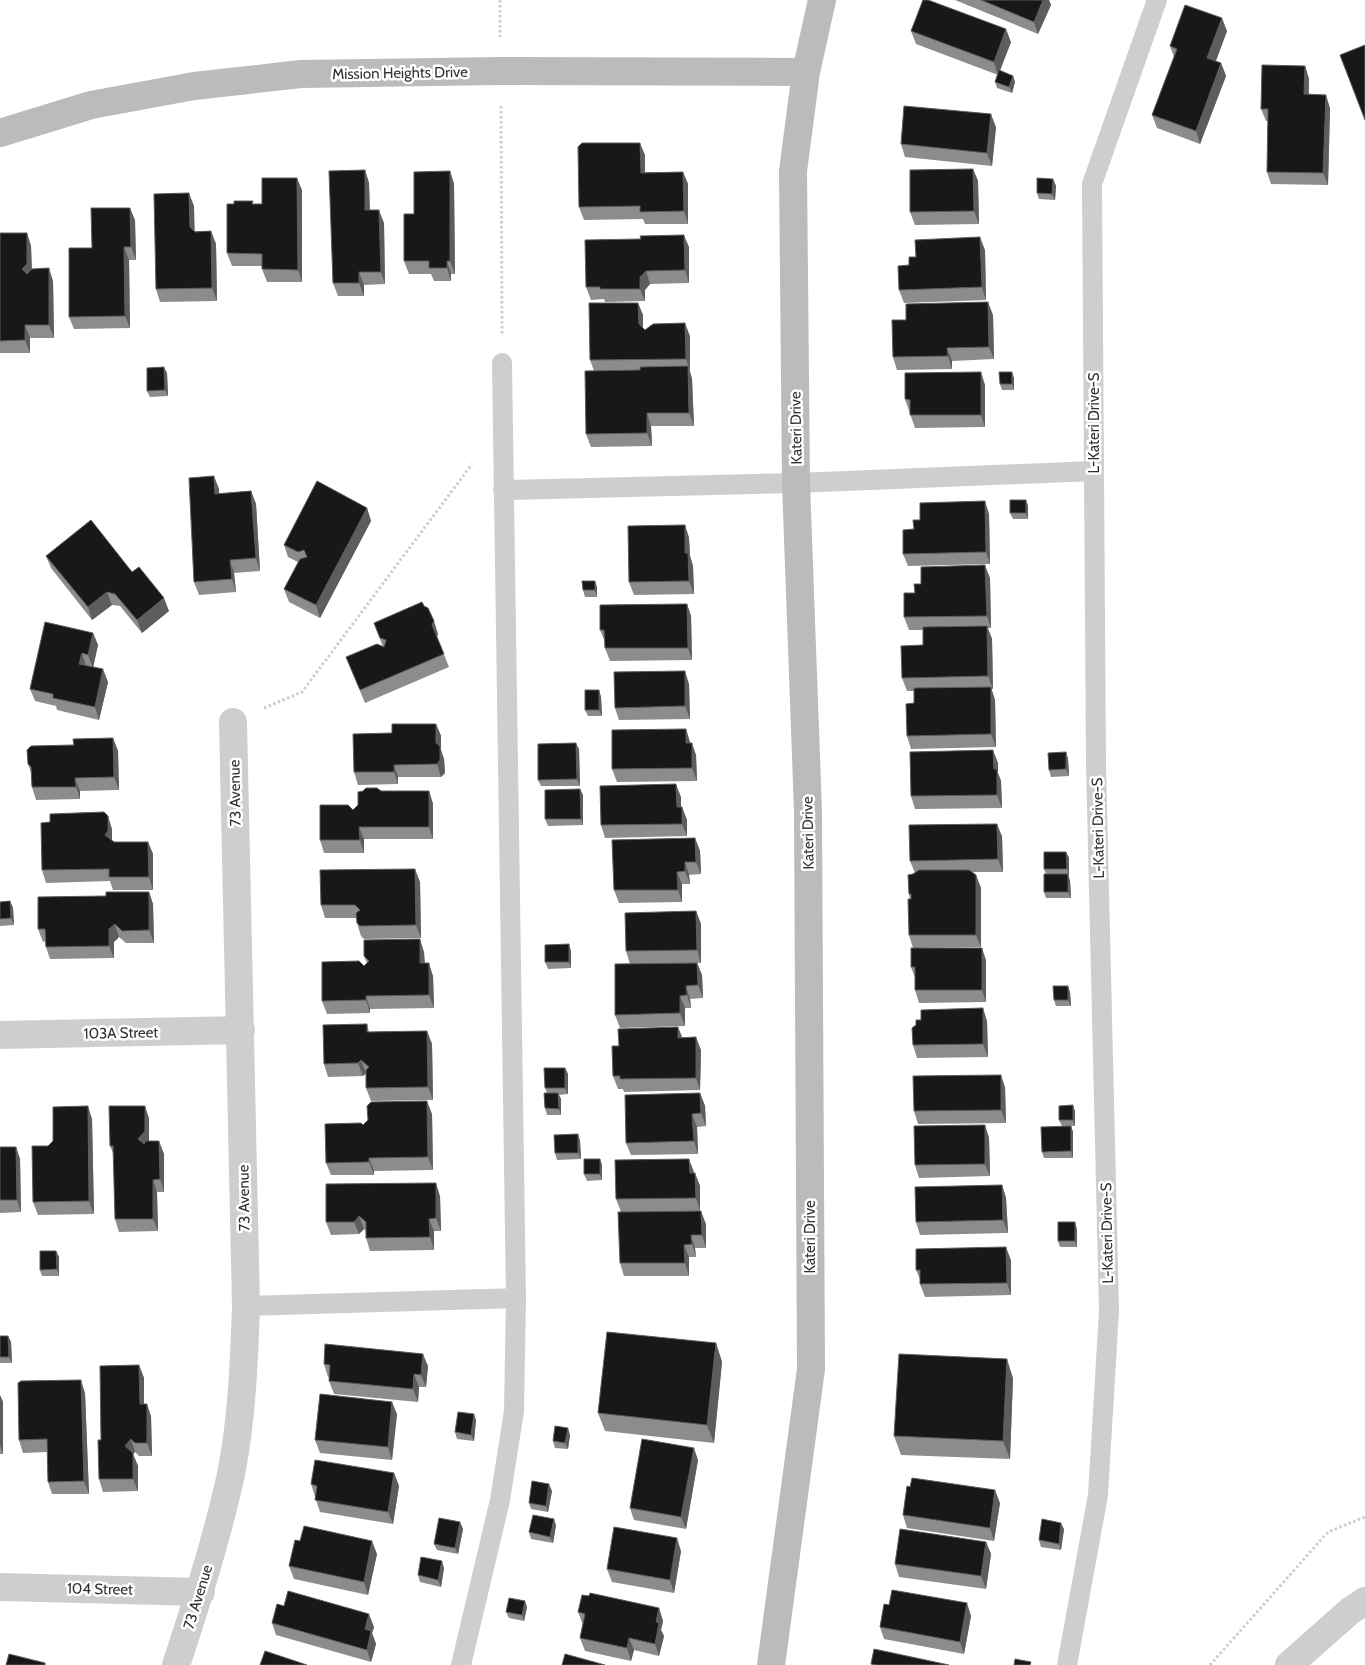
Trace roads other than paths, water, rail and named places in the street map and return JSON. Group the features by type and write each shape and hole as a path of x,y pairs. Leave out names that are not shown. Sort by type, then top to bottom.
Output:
{"street":[{"name":"Kateri Drive","path":"771,1665 811,1369 808,812 796,482 793,171 806,72 822,0"},
{"name":"Mission Heights Drive","path":"0,133 91,105 194,86 301,74 500,71 806,72"},
{"name":"73 Avenue","path":"176,1665 201,1592 217,1536 231,1472 240,1415 246,1306 233,722"},
{"name":"103A Street","path":"0,1035 241,1030"},
{"name":"104 Street","path":"0,1587 201,1592"},
{"path":"1289,1665 1365,1601"}],"lane":[{"name":"L-Kateri Drive-S","path":"1067,1665 1098,1495 1109,1311 1096,764 1092,184 1157,0"},
{"path":"461,1665 500,1500 514,1411 516,1298 502,363"},
{"path":"503,490 1094,471"},
{"path":"246,1306 516,1298"}]}
